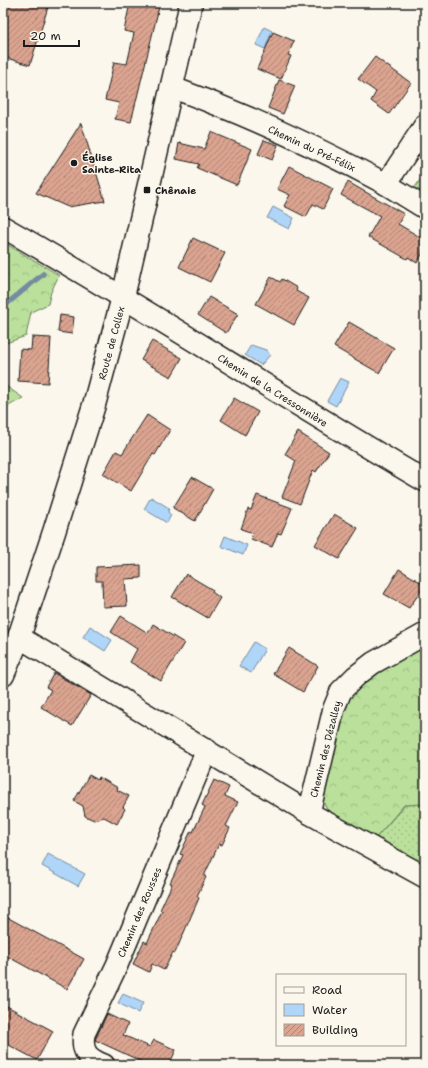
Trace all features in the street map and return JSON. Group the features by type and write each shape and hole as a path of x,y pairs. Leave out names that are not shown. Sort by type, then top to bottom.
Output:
{"street":[{"name":"Route de Collex","path":"3,675 19,637 91,415 123,297 191,3"},
{"name":"Chemin du Pré-Félix","path":"171,87 212,102 299,141 386,184 425,208"},
{"path":"386,184 421,139"},
{"name":"Chemin de la Cressonnière","path":"3,227 123,297 285,398 425,480"},
{"name":"Chemin des Dézalley","path":"308,813 334,708 341,691 373,663 425,634"},
{"path":"19,637 207,750 308,813 425,877"},
{"name":"Chemin des Rousses","path":"104,1065 91,1060 86,1054 82,1045 84,1034 117,965 207,750"}],"green space":[{"path":"425,173 425,201 413,190"},
{"path":"3,242 59,275 51,292 48,304 31,312 26,336 3,344"},
{"path":"3,384 23,398 3,409"},
{"path":"425,642 425,804 404,805 374,840 327,810 320,794 341,707 360,683"},
{"path":"425,804 425,867 374,840 405,805"}],"water":[{"path":"264,27 272,31 265,49 256,45"},
{"path":"273,207 294,218 289,229 267,218"},
{"path":"251,345 266,350 270,355 261,365 245,355"},
{"path":"340,378 349,382 336,406 327,401"},
{"path":"151,497 169,508 168,512 171,515 167,523 144,509"},
{"path":"225,536 247,545 243,555 221,546"},
{"path":"90,626 112,640 105,651 83,637"},
{"path":"254,642 265,649 251,673 239,666"},
{"path":"48,854 85,874 78,886 42,866"},
{"path":"123,994 143,1003 138,1013 118,1003"}],"building":[{"path":"3,3 33,3 48,7 30,65 3,57"},
{"path":"130,3 160,3 131,122 115,119 119,103 105,100 114,62 127,64 134,33 124,31"},
{"path":"273,32 294,41 288,55 291,56 281,79 257,69"},
{"path":"375,57 411,83 389,114 371,101 376,92 358,79"},
{"path":"279,80 295,86 283,114 268,108"},
{"name":"Église Sainte-Rita","path":"81,123 105,201 68,207 36,193"},
{"path":"211,132 252,149 237,185 197,168 199,164 176,159 179,143 204,149"},
{"path":"264,140 278,145 272,160 258,154"},
{"path":"289,166 333,189 323,209 313,204 306,217 284,206 290,195 277,189"},
{"path":"348,182 404,214 398,224 425,240 425,249 417,263 368,237 380,216 341,195"},
{"path":"193,238 225,253 210,282 179,267"},
{"path":"271,277 280,282 282,279 297,288 296,291 309,298 294,325 256,304"},
{"path":"209,297 238,314 226,333 198,315"},
{"path":"60,315 74,317 72,334 58,332"},
{"path":"349,322 394,348 379,373 334,347"},
{"path":"32,337 51,338 48,383 18,381 20,349 31,350"},
{"path":"152,341 182,358 171,377 141,360"},
{"path":"234,398 258,412 245,435 221,420"},
{"path":"147,415 170,430 155,455 153,454 131,491 103,474 116,451 122,454"},
{"path":"298,432 329,452 316,472 313,470 300,504 282,497 296,461 285,454"},
{"path":"192,477 213,489 195,521 173,508"},
{"path":"257,495 292,508 281,534 278,533 272,547 251,539 253,533 241,529 248,509 251,510"},
{"path":"334,514 358,528 339,559 315,545"},
{"path":"141,565 141,578 125,579 127,606 103,607 102,581 96,581 96,567"},
{"path":"399,569 425,585 409,608 384,594"},
{"path":"186,574 213,590 212,592 220,598 208,618 172,597"},
{"path":"121,616 148,633 153,624 184,643 161,681 130,662 137,649 111,632"},
{"path":"289,648 318,666 303,692 273,674"},
{"path":"54,673 91,695 72,726 41,707 51,690 46,687"},
{"path":"89,775 98,780 99,777 118,788 117,790 129,796 123,807 125,809 117,824 104,817 94,820 85,816 83,806 74,801"},
{"path":"214,780 229,787 225,796 238,802 226,826 230,828 222,845 219,844 204,876 206,877 197,896 199,898 175,953 173,952 164,970 152,964 149,972 133,964 144,941 147,943 162,911 160,910 172,884 170,883 183,855 180,854 205,807 202,805"},
{"path":"3,915 84,959 67,989 3,954"},
{"path":"3,1004 53,1031 37,1060 3,1042"},
{"path":"107,1014 128,1024 123,1035 150,1047 154,1040 176,1050 169,1065 149,1065 95,1040"}],"waterway":[{"path":"3,307 43,274"}],"place":[{"name":"Église Sainte-Rita","path":"74,163"},
{"name":"Chênaie","path":"147,190"}]}
